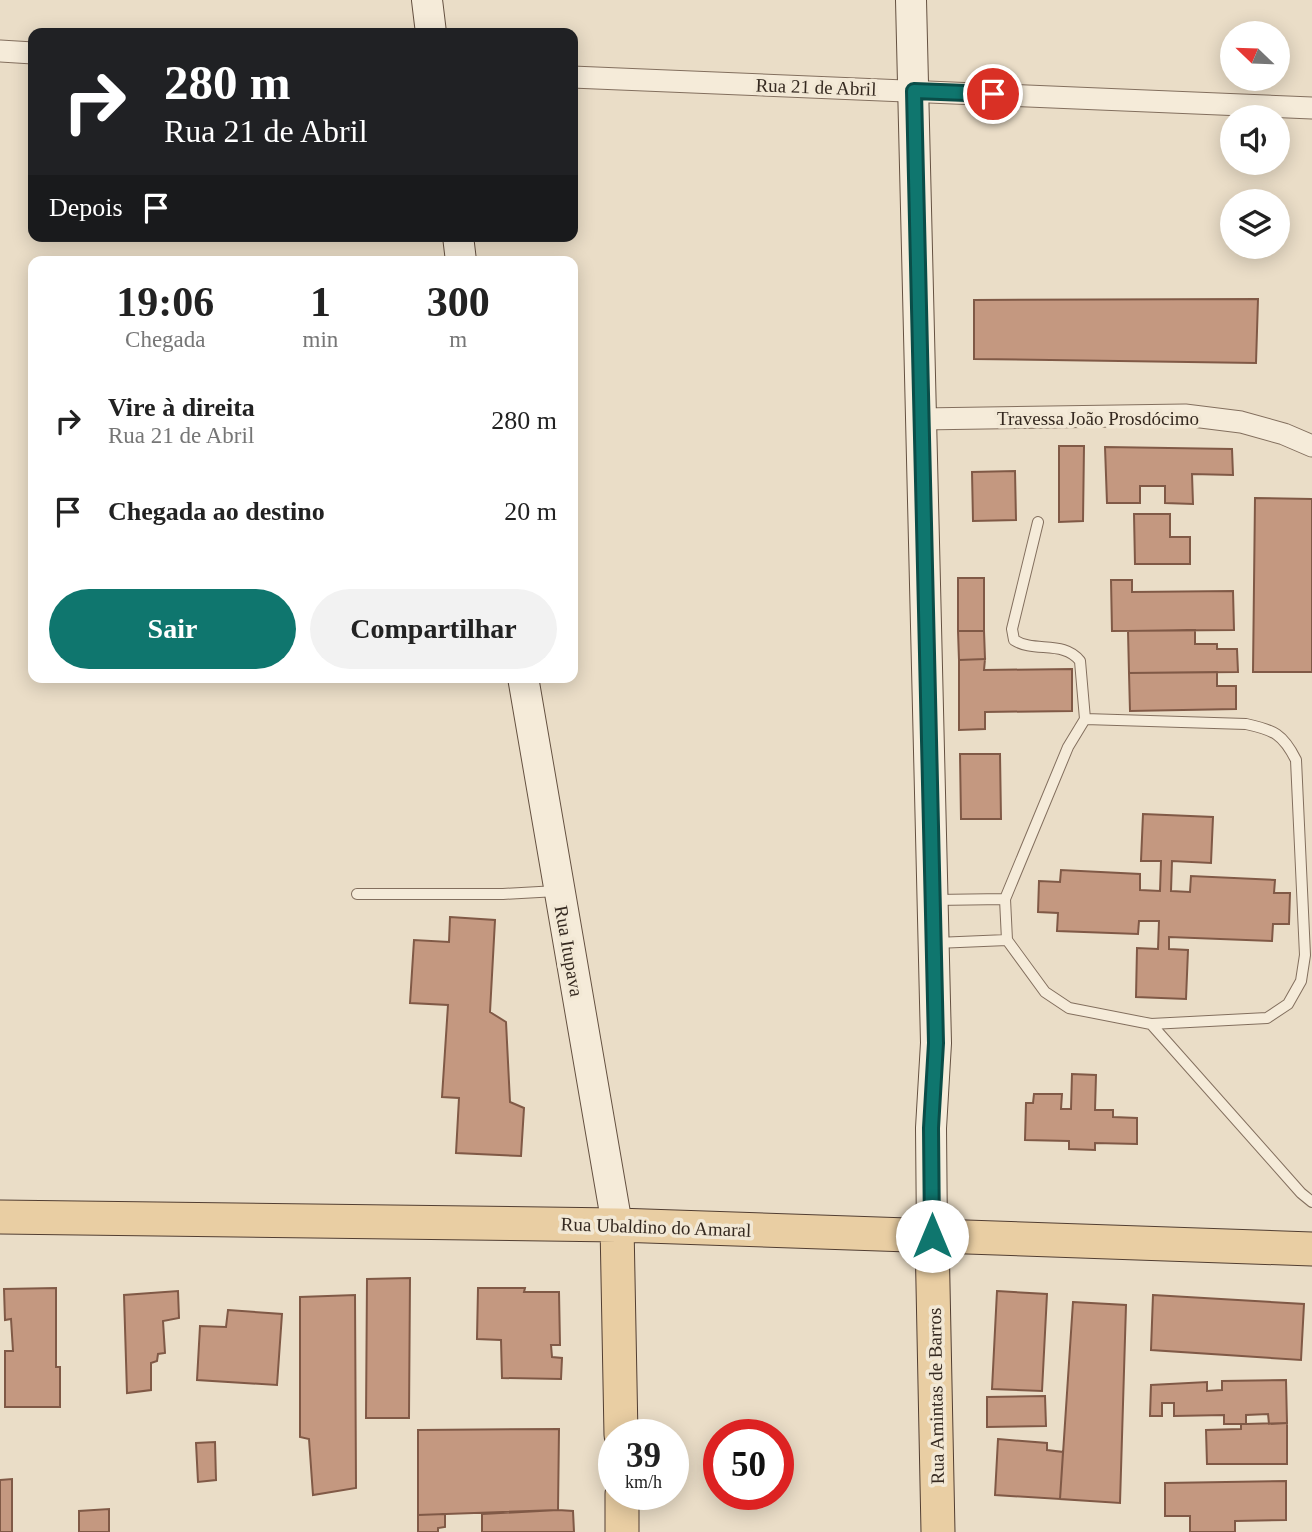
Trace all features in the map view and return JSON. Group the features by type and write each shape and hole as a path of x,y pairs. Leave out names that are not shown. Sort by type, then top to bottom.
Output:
{"main road":[{"path":"427,0 430,28"},
{"name":"Rua Amintas de Barros","path":"911,0 936,1043 931,1128 938,1532"},
{"name":"Rua Itupava","path":"524,683 617,1225"},
{"name":"Rua Ubaldino do Amaral","path":"0,1217 617,1225 1312,1250"},
{"path":"617,1225 621,1419"},
{"path":"622,1510 622,1532"}],"street":[{"path":"0,51 28,53"},
{"name":"Rua 21 de Abril","path":"578,77 1312,108"},
{"name":"Travessa João Prosdócimo","path":"921,419 1185,415 1241,422 1284,434 1312,446"}],"lane":[{"path":"1038,522 1012,629 1014,640 1022,645 1064,649 1074,653 1080,661 1085,719 1068,747 1005,899 1007,940 1045,992 1069,1008 1151,1024 1267,1018 1288,1004 1301,981 1305,955 1296,760 1287,741 1268,729 1246,724 1085,719"},
{"path":"357,894 503,894 558,891"},
{"path":"933,900 1005,899"},
{"path":"933,943 1007,940"},
{"path":"1151,1024 1301,1193 1312,1202"}],"building":[{"path":"1258,299 1256,363 974,359 974,300"},
{"path":"1059,446 1084,446 1083,521 1059,522"},
{"path":"1105,447 1232,449 1233,475 1192,474 1193,504 1165,503 1165,486 1140,486 1140,503 1107,503"},
{"path":"1015,471 1016,520 973,521 972,472"},
{"path":"1255,498 1312,499 1312,672 1253,672"},
{"path":"1134,514 1170,514 1170,537 1190,537 1190,564 1135,564"},
{"path":"958,578 984,578 984,631 958,631"},
{"path":"1111,580 1132,580 1132,592 1233,591 1234,630 1112,631"},
{"path":"1195,630 1195,644 1217,644 1217,649 1237,649 1238,672 1129,673 1128,631"},
{"path":"958,631 984,631 985,659 959,660"},
{"path":"985,659 984,670 1072,669 1072,711 985,712 985,729 959,730 959,660"},
{"path":"1217,672 1217,686 1236,686 1236,709 1130,711 1129,673"},
{"path":"960,754 1000,754 1001,819 961,819"},
{"path":"1143,814 1213,817 1211,863 1172,861 1171,891 1190,892 1191,876 1275,880 1274,893 1290,893 1289,924 1273,924 1272,941 1169,937 1169,949 1188,950 1186,999 1136,997 1137,948 1158,949 1159,921 1139,921 1138,934 1057,931 1058,913 1038,912 1039,881 1060,882 1061,870 1140,874 1140,890 1160,891 1161,861 1141,861"},
{"path":"450,917 495,920 490,1012 506,1022 510,1102 524,1108 521,1156 456,1153 459,1098 442,1097 448,1005 410,1003 414,940 449,942"},
{"path":"1072,1074 1096,1075 1095,1110 1113,1110 1113,1117 1137,1118 1137,1144 1095,1143 1095,1150 1069,1149 1069,1141 1025,1140 1026,1103 1033,1103 1034,1094 1062,1094 1061,1109 1071,1109"},
{"path":"410,1278 409,1418 366,1418 367,1279"},
{"path":"56,1288 56,1367 60,1367 60,1407 5,1407 5,1351 13,1351 11,1319 5,1320 4,1289"},
{"path":"478,1288 525,1288 524,1292 559,1292 560,1345 551,1345 552,1357 562,1358 561,1379 502,1378 501,1340 477,1339"},
{"path":"178,1291 179,1318 163,1321 165,1353 158,1354 157,1361 151,1363 151,1390 127,1393 124,1295"},
{"path":"997,1291 1047,1294 1042,1391 992,1389"},
{"path":"355,1295 356,1488 313,1495 309,1439 300,1437 300,1297"},
{"path":"1153,1295 1304,1304 1301,1360 1151,1350"},
{"path":"1073,1302 1126,1305 1120,1503 1060,1499"},
{"path":"228,1310 282,1314 277,1385 197,1380 200,1326 226,1327"},
{"path":"1286,1380 1287,1423 1269,1424 1268,1414 1246,1415 1246,1424 1224,1424 1224,1415 1174,1416 1174,1403 1162,1403 1162,1416 1150,1416 1151,1385 1207,1382 1207,1391 1222,1390 1222,1381"},
{"path":"1045,1396 1046,1426 987,1427 987,1397"},
{"path":"1287,1423 1287,1464 1207,1464 1206,1430 1241,1429 1241,1424"},
{"path":"559,1429 558,1510 418,1515 418,1430"},
{"path":"998,1439 1047,1443 1047,1450 1063,1452 1060,1499 995,1495"},
{"path":"215,1442 216,1480 198,1482 196,1443"},
{"path":"12,1479 12,1532 0,1532 0,1480"},
{"path":"1286,1481 1286,1520 1235,1521 1235,1532 1190,1532 1190,1516 1165,1516 1165,1483"},
{"path":"109,1509 109,1532 79,1532 79,1511"},
{"path":"573,1511 574,1532 482,1532 482,1514"},
{"path":"445,1514 445,1527 438,1528 438,1532 418,1532 418,1515"}],"route":[{"path":"932,1236 931,1128 936,1043 914,91 993,94"}]}
